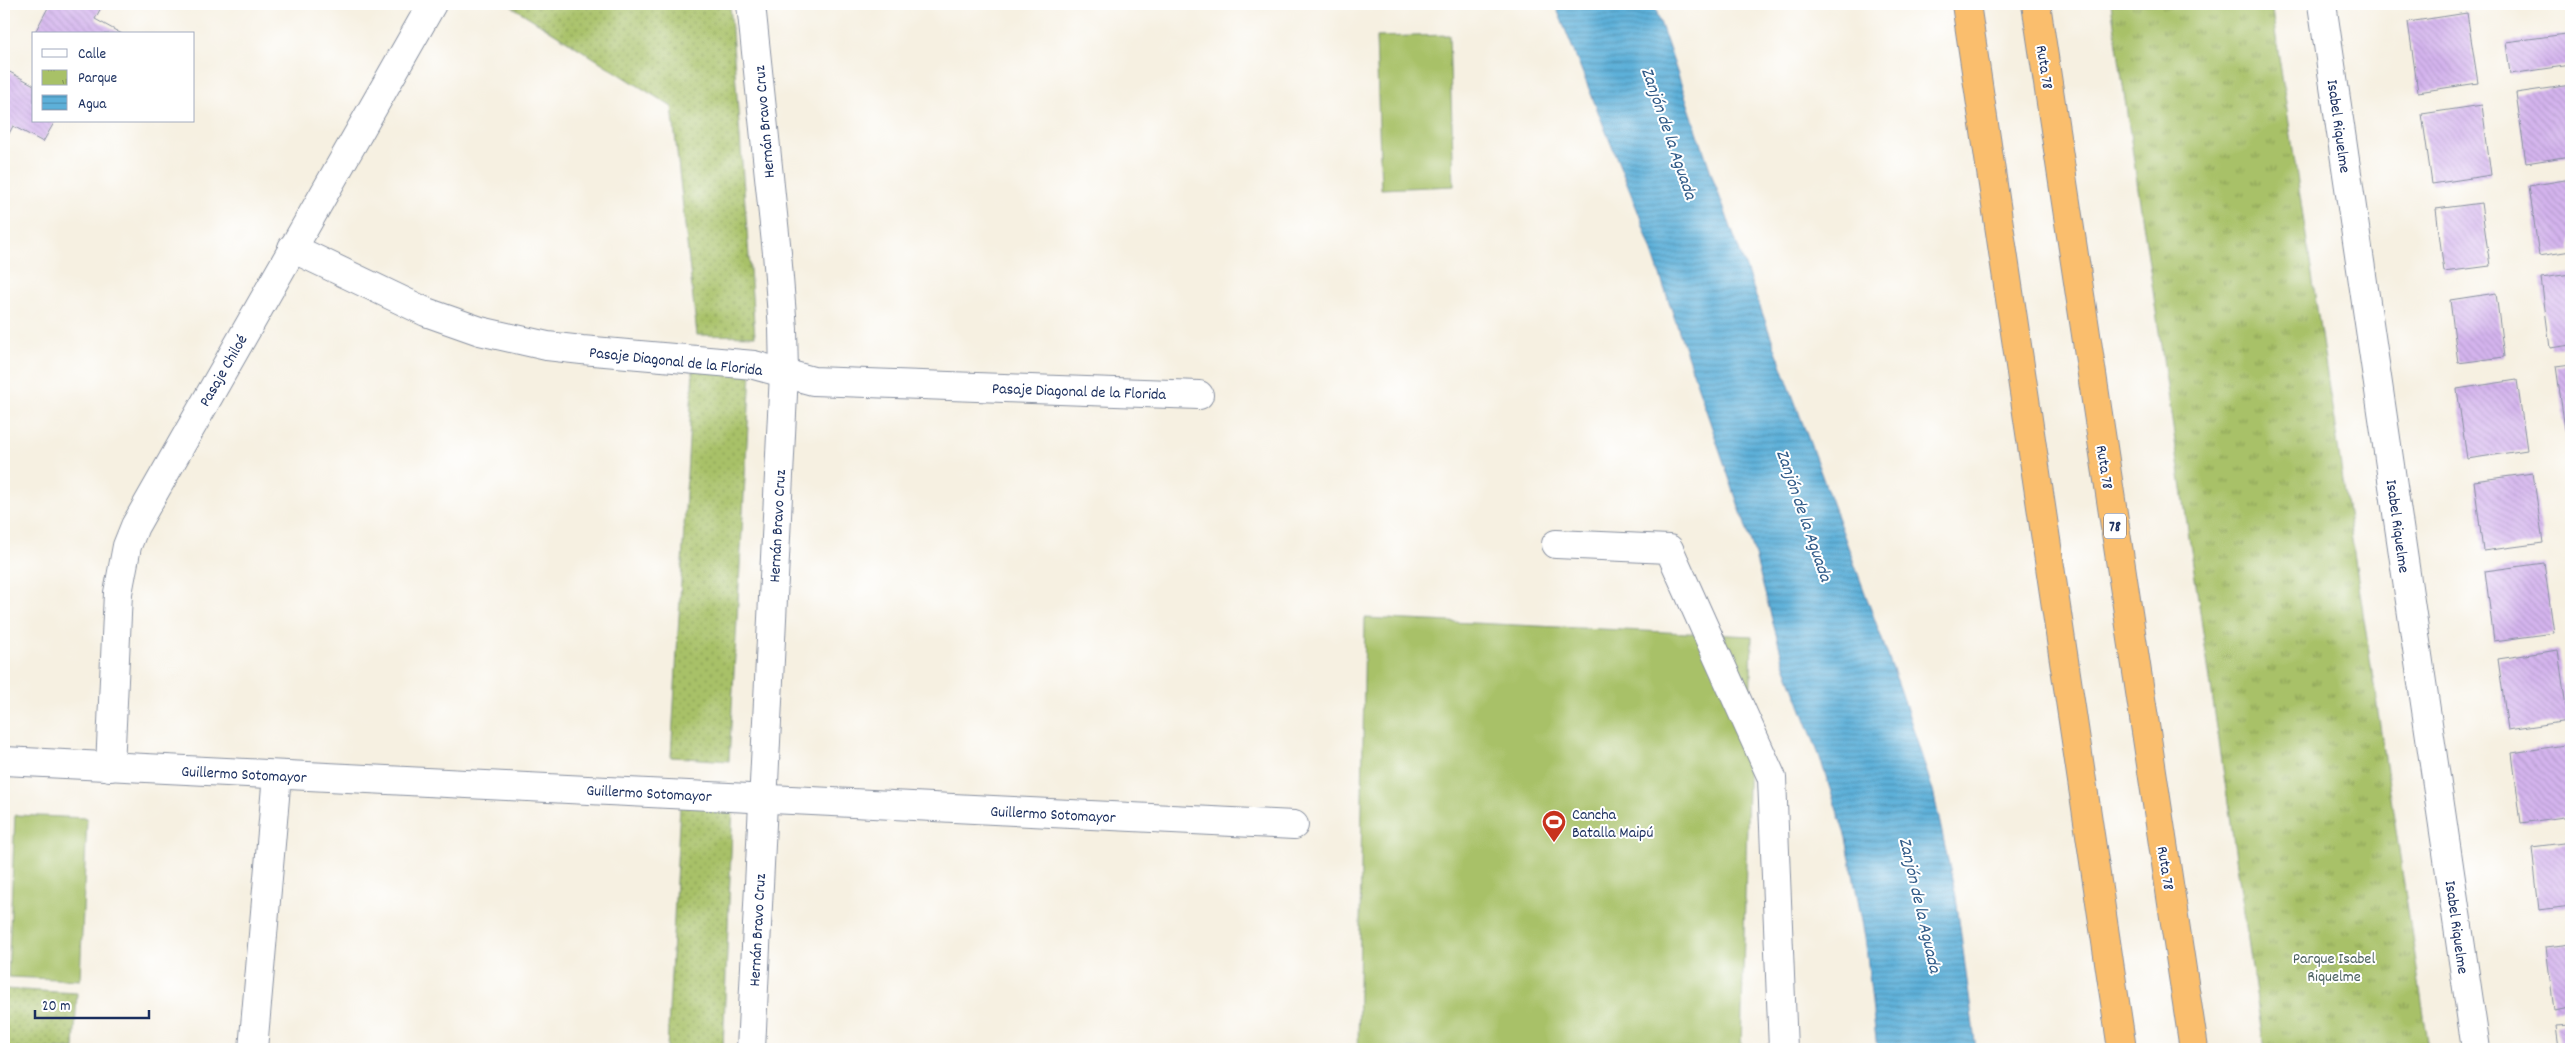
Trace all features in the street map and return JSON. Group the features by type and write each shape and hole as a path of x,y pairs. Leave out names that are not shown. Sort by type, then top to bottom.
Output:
{"highway":[{"path":"1966,4 2122,1049"},
{"name":"Ruta 78","path":"2036,4 2194,1049"}],"street":[{"name":"Pasaje Chiloé","path":"110,767 118,593 127,546 144,506 432,4"},
{"name":"Hernán Bravo Cruz","path":"750,1049 784,373 778,262 751,4"},
{"name":"Isabel Riquelme","path":"2322,4 2476,1049"},
{"name":"Pasaje Diagonal de la Florida","path":"292,248 426,312 480,331 556,347 754,365 813,381 1199,395"},
{"path":"1556,544 1670,549 1772,778 1783,1049"},
{"name":"Guillermo Sotomayor","path":"4,761 1294,825"},
{"path":"253,1049 277,775"}],"green space":[{"path":"508,4 730,4 755,336 697,335 672,107"},
{"name":"Parque Isabel Riquelme","path":"2111,4 2271,4 2429,1049 2264,1049"},
{"path":"1449,35 1454,186 1381,189 1376,37"},
{"path":"693,369 751,372 729,761 671,757"},
{"name":"Cancha Batalla Maipú","path":"1365,618 1752,636 1741,1049 1358,1049"},
{"path":"680,805 733,805 723,1049 667,1049"},
{"path":"15,815 87,818 80,980 8,977"},
{"path":"4,989 77,993 74,1049 4,1049"}],"water":[{"name":"Zanjón de la Aguada","path":"1555,4 1654,4 1715,184 1902,694 1933,791 1956,897 1976,1049 1877,1049 1865,937 1846,838 1819,755 1783,660 1752,545 1639,214"}],"building":[{"path":"50,4 103,4 95,19 118,32 35,32"},
{"path":"2467,13 2478,83 2418,92 2408,22"},
{"path":"2566,34 2571,65 2510,74 2506,42"},
{"path":"4,69 32,84 32,122 54,122 43,142 13,126 4,143"},
{"path":"2571,85 2571,156 2526,163 2516,93"},
{"path":"2482,105 2491,175 2432,184 2422,114"},
{"path":"2571,179 2571,251 2539,256 2529,186"},
{"path":"2481,203 2490,266 2444,272 2436,209"},
{"path":"2571,274 2571,345 2550,348 2541,278"},
{"path":"2496,293 2504,357 2458,363 2450,300"},
{"path":"2571,364 2571,435 2566,436 2556,366"},
{"path":"2517,380 2527,450 2467,459 2457,389"},
{"path":"2533,473 2543,543 2483,551 2474,481"},
{"path":"2544,563 2554,633 2494,641 2485,571"},
{"path":"2558,650 2568,721 2508,730 2498,659"},
{"path":"2571,744 2571,816 2521,823 2512,753"},
{"path":"2571,842 2571,906 2539,910 2532,847"},
{"path":"2571,944 2571,1008 2554,1011 2546,947"},
{"path":"2571,1025 2571,1049 2559,1049 2556,1026"}],"place":[{"name":"Cancha Batalla Maipú","path":"1554,843"}]}
